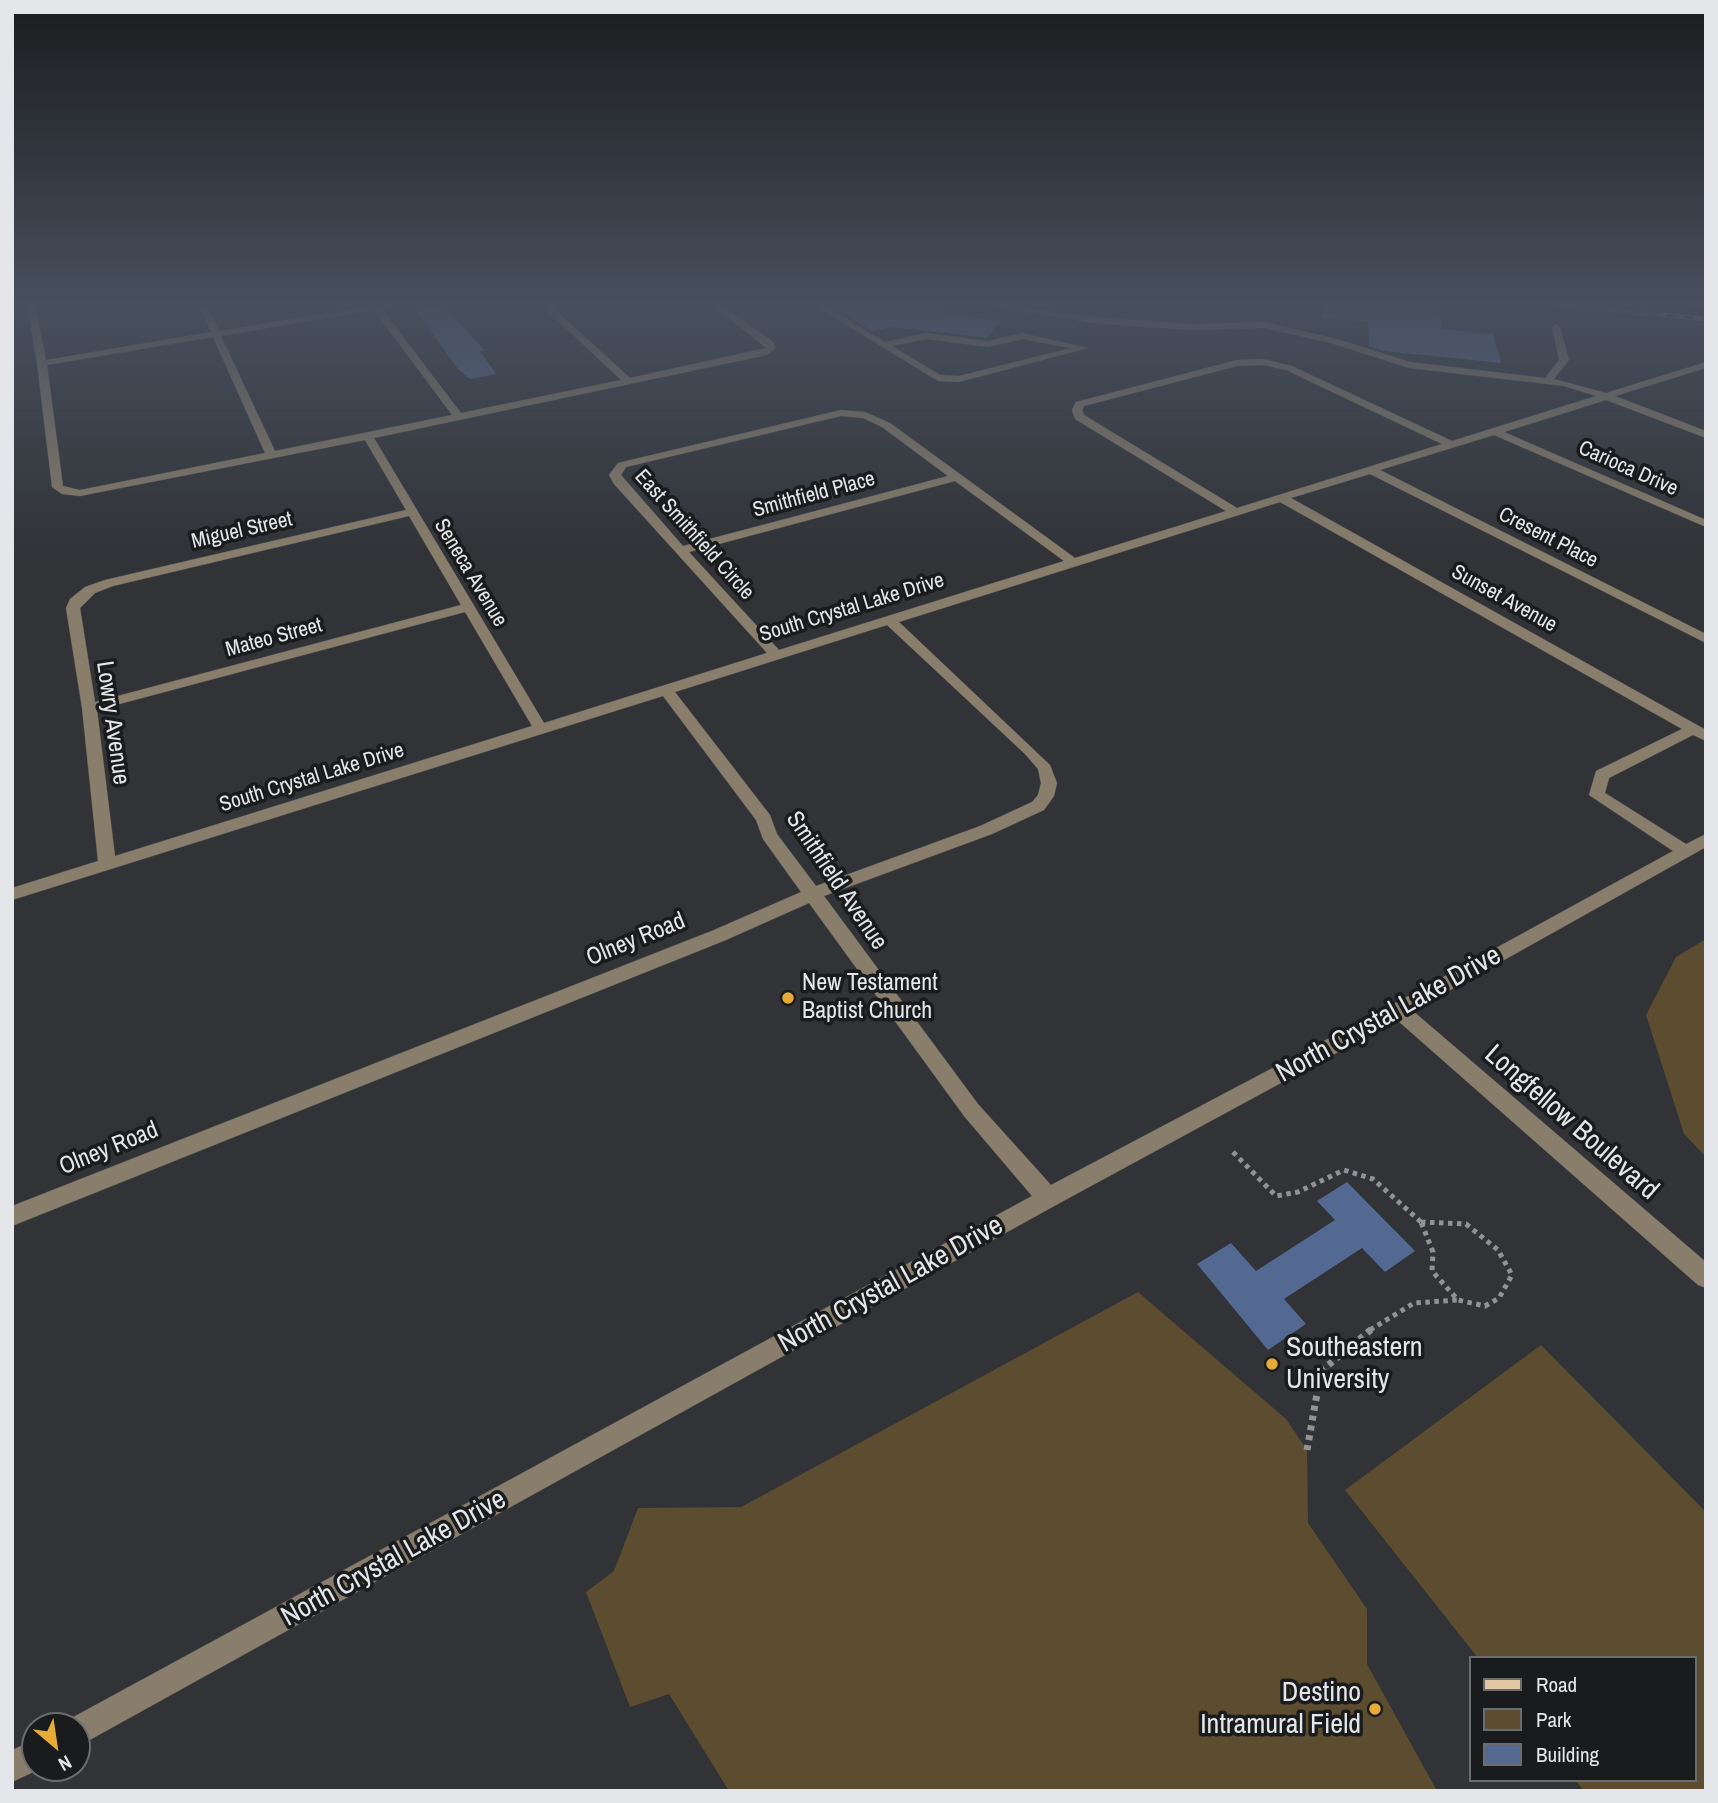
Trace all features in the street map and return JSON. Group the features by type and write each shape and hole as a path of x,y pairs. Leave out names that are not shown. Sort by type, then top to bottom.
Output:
{"street":[{"path":"45,387 58,487 76,493 95,492 604,387"},
{"path":"240,387 272,456"},
{"path":"436,387 459,417"},
{"path":"1141,387 1080,404 1077,410 1079,416 1236,512"},
{"path":"1330,387 1452,445"},
{"path":"1578,387 1706,435"},
{"name":"South Crystal Lake Drive","path":"12,894 1638,387"},
{"name":"East Smithfield Circle","path":"775,654 618,482 616,473 622,465 639,459 852,413 875,418 956,477"},
{"name":"Carioca Drive","path":"1496,432 1706,524"},
{"name":"Seneca Avenue","path":"368,436 405,498 410,512 540,728"},
{"name":"Cresent Place","path":"1373,471 1706,639"},
{"path":"956,477 1073,562"},
{"name":"Smithfield Place","path":"682,550 956,477"},
{"name":"Sunset Avenue","path":"1282,498 1700,732"},
{"name":"Miguel Street","path":"85,594 119,580 410,512"},
{"name":"Lowry Avenue","path":"85,594 75,602 73,608 89,708 107,863"},
{"name":"Mateo Street","path":"89,708 469,607"},
{"name":"Olney Road","path":"12,1216 841,883 1013,819 1038,806 1046,796 1049,783 1045,768 888,619"},
{"name":"Smithfield Avenue","path":"665,689 764,819 769,835 971,1110 1048,1198"},
{"path":"1685,850 1597,795 1602,775 1700,732"},
{"name":"North Crystal Lake Drive","path":"91,1724 1706,840"},
{"name":"Longfellow Boulevard","path":"1399,1010 1706,1277"}],"path":[{"path":"1233,1152 1276,1196 1298,1192 1344,1170 1373,1179 1400,1206 1422,1222 1466,1224 1498,1250 1512,1275 1499,1298 1485,1306 1458,1300 1414,1303 1367,1332 1321,1371 1307,1450"},
{"path":"1422,1222 1433,1252 1432,1271 1458,1300"}],"green space":[{"path":"1706,939 1706,1157 1684,1134 1646,1015 1676,957"},
{"path":"1138,1292 1286,1419 1307,1450 1308,1523 1367,1609 1367,1664 1437,1791 729,1791 669,1694 630,1707 586,1592 614,1571 638,1508 741,1507"},
{"path":"1541,1345 1706,1512 1706,1791 1584,1791 1577,1782 1697,1782 1697,1656 1476,1656 1345,1490"}],"building":[{"path":"1347,1182 1415,1251 1385,1272 1362,1248 1284,1299 1306,1324 1268,1350 1197,1264 1231,1243 1256,1271 1335,1220 1317,1201"}],"place":[{"name":"New Testament Baptist Church","path":"788,998"},
{"name":"Southeastern University","path":"1272,1364"},
{"name":"Destino Intramural Field","path":"1375,1709"}]}
